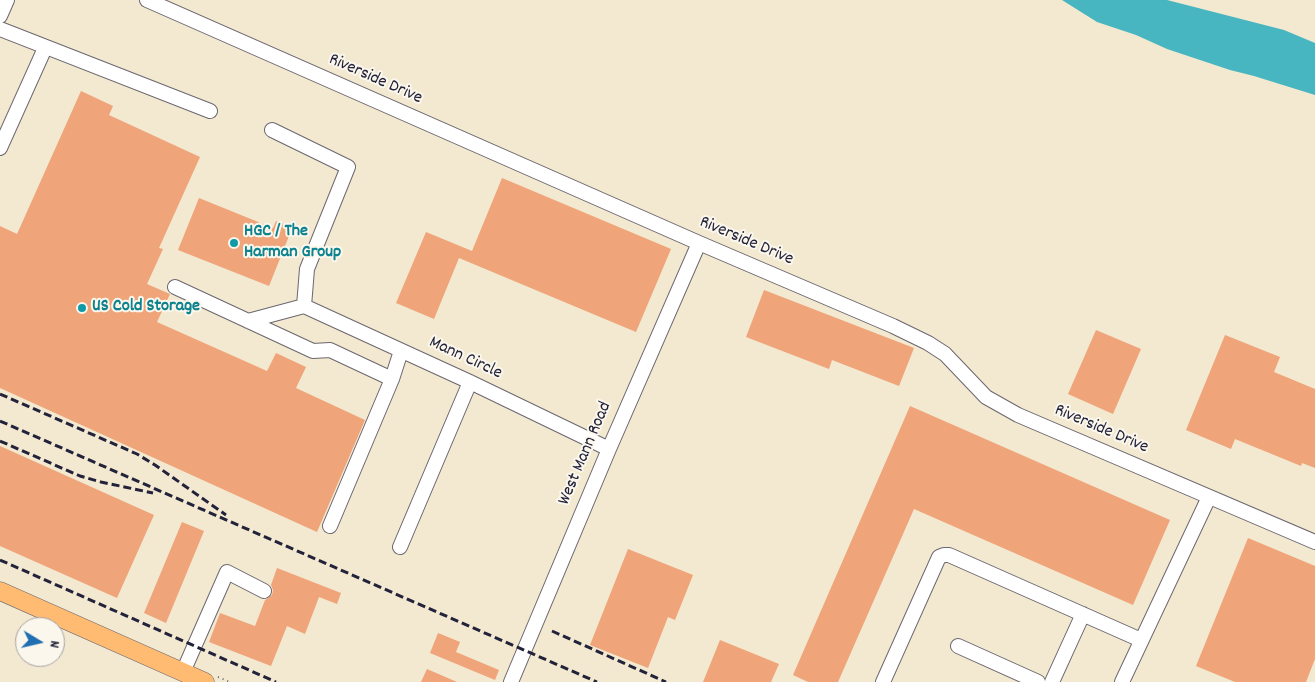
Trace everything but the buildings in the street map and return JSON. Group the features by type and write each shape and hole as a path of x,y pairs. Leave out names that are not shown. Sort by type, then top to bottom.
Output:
{"main road":[{"path":"0,592 205,682"}],"street":[{"path":"0,16 7,0"},
{"name":"Riverside Drive","path":"147,0 699,243 894,326 945,354 986,397 1018,415 1315,542"},
{"path":"0,29 45,48 210,110"},
{"path":"0,148 45,48"},
{"path":"248,321 304,306 307,269 348,167 272,130"},
{"name":"West Mann Road","path":"511,682 609,449 699,243"},
{"path":"174,287 313,352 330,350 392,379"},
{"name":"Mann Circle","path":"304,306 470,382 609,449"},
{"path":"330,526 392,379 401,351"},
{"path":"400,547 470,382"},
{"path":"1122,682 1208,497"},
{"path":"883,682 939,558 944,555 949,555 1141,640"},
{"path":"182,672 227,572 264,590"},
{"path":"1052,682 1083,614"},
{"path":"958,646 1038,682"}],"water":[{"path":"1062,0 1167,0 1284,30 1315,43 1315,95 1167,49 1136,35 1097,22"}],"railway":[{"path":"0,394 137,454 226,515"},
{"path":"0,421 597,682"},
{"path":"0,441 80,476 153,493"},
{"path":"0,560 276,682"},
{"path":"552,631 666,682"}],"place":[{"name":"HGC / The Harman Group","path":"234,243"},
{"name":"US Cold Storage","path":"82,308"}]}
